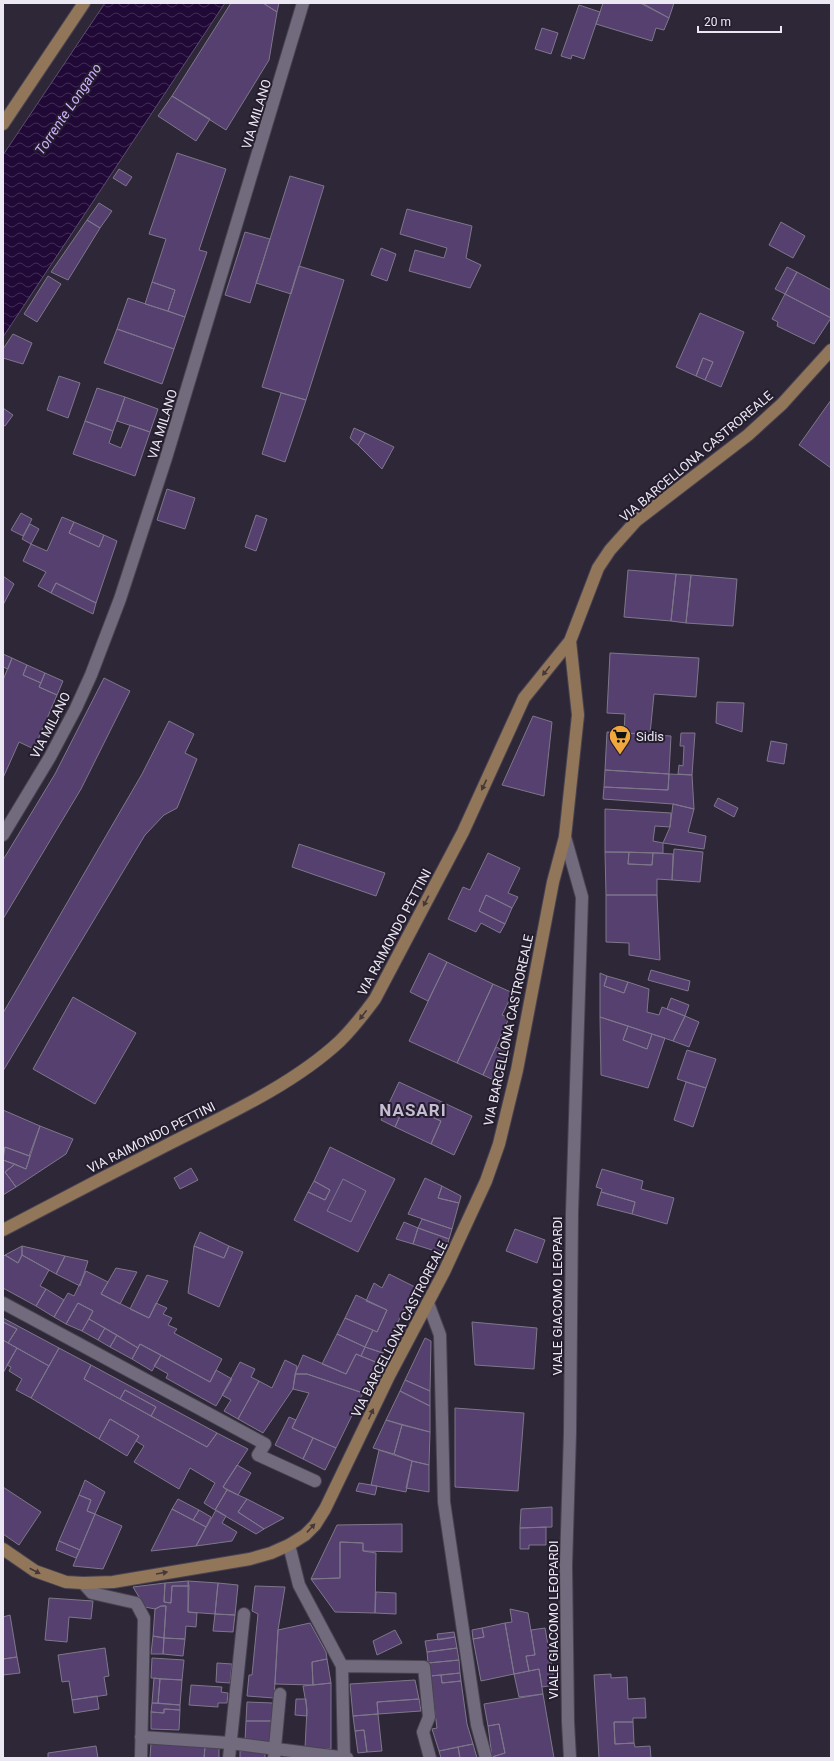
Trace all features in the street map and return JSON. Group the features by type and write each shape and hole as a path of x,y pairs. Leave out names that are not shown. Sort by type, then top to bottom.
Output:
{"street":[{"path":"3,124 84,3"},
{"name":"VIA MILANO","path":"3,835 50,757 76,708 91,675 120,599 166,458 303,3"},
{"name":"VIA BARCELLONA CASTROREALE","path":"3,1549 35,1572 66,1582 113,1582 271,1553 289,1545 305,1535 315,1525 325,1509 389,1376 444,1272 486,1181 499,1144 517,1070 553,882 565,837 578,715 570,641 598,568 610,550 636,521 753,430 782,404 831,350"},
{"name":"VIA RAIMONDO PETTINI","path":"3,1230 233,1111 284,1082 319,1059 340,1041 359,1021 375,999 463,832 524,698 570,641"},
{"name":"VIALE GIACOMO LEOPARDI","path":"565,837 582,897 572,1213 570,1433 566,1565 568,1722 570,1758"},
{"path":"3,1303 265,1444 258,1455 315,1481"},
{"path":"428,1303 440,1334 444,1502 477,1725 486,1758"},
{"path":"141,1737 230,1743 274,1754 346,1758 342,1666 299,1585 289,1545"},
{"path":"84,1583 92,1593 136,1603 144,1618 141,1758"},
{"path":"228,1758 244,1614"},
{"path":"342,1666 424,1667 429,1717 422,1732 430,1758"},
{"path":"274,1754 280,1694"}],"water":[{"name":"Torrente Longano","path":"105,3 225,3 3,337 3,155"}],"building":[{"path":"231,3 263,3 277,12 269,60 226,130 172,96"},
{"path":"263,3 279,3 277,12"},
{"path":"603,3 640,3 669,18 664,30 656,28 652,41 596,24"},
{"path":"642,3 674,3 669,18"},
{"path":"579,5 600,12 584,59 572,55 571,59 561,56"},
{"path":"542,28 558,33 551,54 535,49"},
{"path":"172,96 210,119 196,141 158,116"},
{"path":"177,153 226,169 199,250 207,252 185,317 168,311 175,290 152,282 166,239 149,234"},
{"path":"119,169 132,177 126,186 113,178"},
{"path":"290,176 324,186 291,294 256,283"},
{"path":"99,203 112,211 100,228 87,220"},
{"path":"407,209 472,226 466,258 481,265 470,288 409,271 415,250 444,258 447,248 400,234"},
{"path":"87,220 100,228 68,280 51,272"},
{"path":"781,222 805,236 793,258 769,245"},
{"path":"245,232 270,239 250,303 225,295"},
{"path":"381,248 396,254 387,281 371,275"},
{"path":"299,266 344,280 306,400 262,387"},
{"path":"787,267 797,272 785,294 775,289"},
{"path":"797,272 831,290 831,318 785,294"},
{"path":"48,276 61,284 37,322 24,314"},
{"path":"152,282 175,290 168,311 145,304"},
{"path":"785,294 831,318 814,344 777,326 778,322 772,319"},
{"path":"128,298 185,317 174,349 117,329"},
{"path":"700,313 744,332 721,387 705,380 713,362 703,358 696,376 676,367"},
{"path":"117,329 174,349 162,384 104,363"},
{"path":"13,334 32,343 23,364 3,358 3,349"},
{"path":"703,358 713,362 705,380 696,376"},
{"path":"59,376 80,383 68,418 47,410"},
{"path":"97,388 125,397 113,431 85,421"},
{"path":"281,393 306,400 285,462 262,454"},
{"path":"125,397 158,409 150,432 117,421"},
{"path":"831,400 831,468 799,445"},
{"path":"3,408 13,415 5,426 3,425"},
{"path":"85,421 113,431 109,443 121,448 130,425 150,432 135,476 73,454"},
{"path":"354,428 365,433 358,445 350,438"},
{"path":"365,433 394,447 382,469 358,445"},
{"path":"167,489 195,498 185,529 157,520"},
{"path":"21,513 32,519 23,536 11,530"},
{"path":"256,515 267,519 256,551 245,547"},
{"path":"62,517 74,522 69,533 99,547 104,535 117,541 96,603 56,583 51,593 38,586 46,572 23,561 31,544 47,551"},
{"path":"74,522 104,535 99,547 69,533"},
{"path":"30,524 39,529 31,544 22,539"},
{"path":"628,570 676,574 671,621 624,617"},
{"path":"676,574 691,575 686,623 671,621"},
{"path":"691,575 737,579 733,626 686,623"},
{"path":"3,576 14,584 3,605"},
{"path":"56,583 96,603 93,614 51,593"},
{"path":"610,653 699,658 696,697 654,694 650,734 624,733 625,714 607,713"},
{"path":"3,654 12,658 8,669 3,667"},
{"path":"12,658 27,665 23,675 41,683 39,687 57,695 34,749 19,742 3,778 3,680"},
{"path":"27,665 45,673 41,683 23,675"},
{"path":"45,673 63,681 57,695 39,687"},
{"path":"104,678 130,691 81,789 3,919 3,860 55,774"},
{"path":"717,702 744,703 742,732 716,723"},
{"path":"533,716 552,722 544,796 502,785"},
{"path":"169,721 194,734 185,753 197,759 177,808 164,815 145,835 3,1071 3,1013 142,774"},
{"path":"607,732 671,736 669,774 605,770"},
{"path":"681,733 695,733 692,775 678,774 679,765 683,766 684,746 680,746"},
{"path":"771,741 787,744 784,764 767,761"},
{"path":"605,770 669,774 668,790 604,787"},
{"path":"669,774 692,775 694,809 673,804 603,799 604,787 668,790"},
{"path":"718,798 738,808 734,817 714,806"},
{"path":"673,804 694,809 688,832 706,836 704,849 663,843 670,827"},
{"path":"605,809 671,813 670,827 655,826 653,841 663,843 663,853 605,852"},
{"path":"299,844 385,873 376,896 292,867"},
{"path":"674,849 703,852 700,882 672,880"},
{"path":"605,852 629,852 628,864 652,865 653,853 673,854 672,880 657,879 657,895 606,895"},
{"path":"629,852 653,853 652,865 628,864"},
{"path":"488,853 520,868 508,893 518,897 512,908 486,895 479,911 505,924 500,933 481,923 476,932 448,919 463,887 470,890"},
{"path":"486,895 512,908 505,924 479,911"},
{"path":"606,895 657,895 660,960 629,955 629,943 606,942"},
{"path":"429,953 447,962 428,1001 410,992"},
{"path":"447,962 493,984 457,1063 409,1041"},
{"path":"651,970 690,981 688,991 648,980"},
{"path":"600,973 607,976 604,986 624,993 628,982 649,989 647,1012 659,1015 662,1007 685,1016 673,1041 600,1017"},
{"path":"607,976 628,982 624,993 604,986"},
{"path":"493,984 513,993 502,1015 509,1018 483,1075 457,1063"},
{"path":"73,997 136,1033 95,1104 33,1069"},
{"path":"671,998 689,1005 685,1016 667,1009"},
{"path":"685,1016 699,1022 689,1047 673,1041"},
{"path":"600,1017 628,1026 623,1040 647,1049 652,1034 665,1038 648,1088 601,1075"},
{"path":"628,1026 652,1034 647,1049 623,1040"},
{"path":"496,1047 510,1053 500,1083 483,1075"},
{"path":"687,1050 716,1059 706,1088 677,1079"},
{"path":"399,1082 472,1116 454,1155 431,1144 441,1121 405,1105 395,1127 381,1120"},
{"path":"686,1082 706,1088 693,1127 674,1120"},
{"path":"405,1105 441,1121 431,1144 395,1127"},
{"path":"3,1110 40,1126 29,1156 5,1147 3,1154"},
{"path":"40,1126 73,1139 66,1154 16,1187 5,1172 15,1164 26,1169"},
{"path":"5,1147 30,1156 26,1169 3,1160"},
{"path":"330,1147 395,1179 358,1252 294,1220 308,1192 325,1200 330,1190 314,1181"},
{"path":"3,1160 15,1164 5,1172 16,1187 3,1195"},
{"path":"191,1168 198,1180 180,1189 174,1178"},
{"path":"602,1169 643,1181 641,1189 674,1198 667,1224 632,1214 635,1202 601,1192 602,1189 596,1187"},
{"path":"425,1178 442,1186 438,1198 459,1203 452,1229 408,1214"},
{"path":"343,1179 366,1191 351,1222 327,1211"},
{"path":"314,1181 330,1190 325,1200 308,1192"},
{"path":"442,1186 461,1196 459,1203 438,1198"},
{"path":"601,1192 635,1202 632,1214 597,1205"},
{"path":"422,1219 452,1229 449,1239 418,1228"},
{"path":"404,1222 418,1228 413,1244 396,1239"},
{"path":"418,1228 449,1239 445,1254 413,1244"},
{"path":"515,1229 545,1240 537,1263 506,1251"},
{"path":"200,1232 229,1246 224,1258 194,1246"},
{"path":"22,1246 65,1256 56,1274 22,1255"},
{"path":"22,1246 22,1255 18,1263 5,1255"},
{"path":"194,1246 224,1258 229,1246 243,1252 219,1307 188,1293"},
{"path":"5,1255 18,1263 22,1255 49,1270 40,1286 46,1289 36,1306 3,1288 3,1257"},
{"path":"65,1256 88,1261 80,1286 56,1274"},
{"path":"116,1268 137,1272 120,1304 101,1294"},
{"path":"86,1271 108,1282 101,1294 149,1318 156,1303 167,1308 163,1314 172,1318 168,1325 177,1329 174,1333 222,1359 210,1382 140,1344 138,1348 89,1319 93,1311 78,1303 66,1324 54,1317 68,1293 74,1296"},
{"path":"389,1274 415,1287 383,1353 365,1347 373,1330 377,1332 387,1310 366,1301 374,1283 382,1288"},
{"path":"147,1275 168,1281 149,1318 130,1309"},
{"path":"46,1289 64,1300 54,1317 36,1306"},
{"path":"356,1295 387,1310 377,1332 345,1318"},
{"path":"78,1303 93,1311 82,1331 66,1324"},
{"path":"3,1318 59,1348 49,1366 8,1343 17,1329 3,1322"},
{"path":"345,1318 373,1330 365,1347 337,1334"},
{"path":"89,1319 105,1328 98,1340 82,1331"},
{"path":"3,1322 17,1329 8,1343 3,1340"},
{"path":"472,1322 537,1328 534,1369 475,1365"},
{"path":"105,1328 117,1335 110,1347 98,1340"},
{"path":"337,1334 365,1347 361,1356 356,1354 346,1374 322,1364"},
{"path":"117,1335 138,1348 132,1359 110,1347"},
{"path":"425,1338 431,1341 430,1391 405,1380"},
{"path":"3,1340 17,1348 3,1373"},
{"path":"140,1344 161,1355 152,1371 132,1359"},
{"path":"365,1347 383,1353 378,1363 361,1356"},
{"path":"17,1348 49,1366 31,1398 16,1390 22,1379 9,1371 11,1367 7,1365"},
{"path":"59,1348 91,1365 84,1379 207,1447 217,1433 248,1449 223,1487 227,1490 215,1510 204,1503 215,1483 190,1468 179,1489 134,1462 144,1446 136,1441 139,1436 110,1419 99,1439 31,1398"},
{"path":"356,1354 378,1363 363,1393 307,1374 295,1374 303,1355 346,1374"},
{"path":"161,1355 210,1382 216,1370 232,1379 216,1406 166,1378 168,1374 154,1366"},
{"path":"285,1360 297,1366 293,1389 263,1433 238,1419 259,1381 272,1388"},
{"path":"240,1362 255,1369 251,1377 259,1381 238,1419 224,1411 231,1400 222,1395"},
{"path":"91,1365 217,1433 207,1447 151,1416 156,1407 125,1390 120,1399 84,1379"},
{"path":"295,1374 307,1374 363,1393 336,1448 292,1428 309,1393 293,1389"},
{"path":"405,1380 430,1391 430,1406 400,1391"},
{"path":"125,1390 156,1407 151,1416 120,1399"},
{"path":"400,1391 430,1406 430,1432 386,1420"},
{"path":"455,1408 524,1413 518,1491 455,1487"},
{"path":"289,1417 296,1420 292,1428 313,1438 303,1459 275,1445"},
{"path":"110,1419 139,1436 127,1456 99,1439"},
{"path":"386,1420 402,1425 394,1454 373,1448"},
{"path":"402,1425 430,1432 429,1465 412,1461 394,1454"},
{"path":"313,1438 336,1448 325,1470 303,1459"},
{"path":"379,1450 412,1461 406,1492 371,1485"},
{"path":"412,1461 429,1465 429,1492 406,1488"},
{"path":"237,1465 251,1473 238,1495 223,1487"},
{"path":"85,1480 105,1492 95,1514 87,1511 91,1500 79,1495"},
{"path":"359,1483 377,1486 375,1495 356,1491"},
{"path":"3,1487 41,1512 19,1545 3,1534"},
{"path":"227,1490 247,1499 238,1512 264,1529 256,1534 215,1510"},
{"path":"79,1495 91,1500 87,1511 95,1514 80,1550 59,1541"},
{"path":"178,1499 199,1510 193,1520 172,1509"},
{"path":"247,1499 284,1518 264,1529 238,1512"},
{"path":"552,1507 552,1527 520,1528 521,1509"},
{"path":"172,1509 206,1527 196,1546 151,1551"},
{"path":"199,1510 211,1517 206,1527 193,1520"},
{"path":"216,1510 226,1516 222,1523 237,1532 232,1541 196,1546"},
{"path":"95,1514 122,1526 103,1569 73,1566"},
{"path":"402,1524 402,1552 363,1551 363,1543 340,1542 340,1578 311,1579 337,1525"},
{"path":"546,1527 546,1545 529,1545 529,1549 520,1549 520,1528"},
{"path":"59,1541 80,1550 76,1558 56,1550"},
{"path":"340,1542 363,1543 363,1551 376,1553 375,1613 335,1612 311,1579 340,1578"},
{"path":"188,1581 189,1586 172,1586 171,1603 164,1602 165,1583"},
{"path":"188,1581 218,1583 215,1614 188,1612"},
{"path":"165,1583 164,1602 171,1603 172,1586 189,1586 188,1612 197,1613 196,1627 186,1626 185,1639 164,1638 166,1606 161,1606 155,1609 145,1607 133,1587"},
{"path":"218,1583 238,1585 235,1615 215,1614"},
{"path":"255,1586 285,1587 278,1630 274,1698 247,1696 249,1675 252,1675 258,1614 252,1611"},
{"path":"376,1592 396,1593 396,1614 375,1613"},
{"path":"49,1598 93,1601 91,1619 69,1617 67,1642 45,1640"},
{"path":"161,1606 166,1606 164,1638 153,1636 155,1609"},
{"path":"510,1609 528,1613 535,1655 526,1656 529,1671 514,1674 505,1623 512,1622"},
{"path":"215,1614 235,1615 233,1632 213,1631"},
{"path":"10,1615 17,1657 3,1659 3,1617"},
{"path":"310,1623 326,1652 327,1659 312,1662 313,1685 275,1684 278,1630"},
{"path":"505,1623 514,1674 481,1681 473,1639 484,1637 482,1628"},
{"path":"482,1628 484,1637 473,1639 472,1630"},
{"path":"545,1628 555,1685 542,1687 539,1669 529,1671 526,1656 535,1655 531,1630"},
{"path":"395,1630 402,1643 377,1655 373,1641"},
{"path":"454,1632 455,1637 438,1640 437,1634"},
{"path":"153,1636 164,1638 163,1654 151,1654"},
{"path":"455,1637 457,1648 427,1652 425,1641"},
{"path":"164,1638 185,1639 183,1656 163,1654"},
{"path":"105,1648 109,1676 104,1677 107,1695 72,1700 69,1681 62,1682 58,1655"},
{"path":"457,1648 459,1660 428,1663 427,1652"},
{"path":"17,1657 20,1673 3,1675 3,1659"},
{"path":"152,1658 184,1660 182,1680 151,1678"},
{"path":"327,1659 331,1683 313,1685 312,1662"},
{"path":"459,1660 460,1673 430,1676 428,1663"},
{"path":"217,1663 232,1664 230,1683 216,1682"},
{"path":"539,1669 543,1694 519,1697 514,1674"},
{"path":"460,1673 461,1681 442,1683 441,1675"},
{"path":"611,1674 611,1678 627,1677 628,1699 645,1698 646,1718 633,1718 633,1722 614,1722 615,1744 634,1743 635,1747 650,1746 651,1758 599,1758 594,1675"},
{"path":"441,1675 442,1683 461,1681 467,1724 473,1744 439,1751 432,1729 437,1728 430,1676"},
{"path":"154,1678 160,1679 158,1703 152,1703"},
{"path":"160,1679 182,1680 180,1705 158,1703"},
{"path":"415,1680 419,1699 377,1702 378,1714 353,1716 350,1684"},
{"path":"331,1683 331,1749 305,1748 307,1709 303,1686"},
{"path":"191,1685 222,1687 221,1692 228,1693 227,1703 218,1703 218,1707 189,1705"},
{"path":"543,1694 554,1758 493,1758 492,1757 505,1753 499,1724 488,1726 484,1704"},
{"path":"97,1696 99,1709 74,1713 72,1700"},
{"path":"296,1699 306,1699 307,1716 295,1715"},
{"path":"419,1699 421,1711 378,1714 377,1702"},
{"path":"247,1702 273,1703 273,1721 246,1721"},
{"path":"152,1703 180,1705 180,1710 164,1709 164,1713 151,1712"},
{"path":"164,1709 180,1710 179,1730 151,1729 151,1712 164,1713"},
{"path":"378,1714 382,1751 367,1752 364,1730 355,1731 353,1716"},
{"path":"246,1721 273,1721 272,1742 245,1741"},
{"path":"614,1722 633,1722 634,1743 615,1744"},
{"path":"499,1724 505,1753 492,1757 488,1726"},
{"path":"364,1730 367,1752 358,1753 355,1731"},
{"path":"151,1743 205,1747 204,1758 150,1758"},
{"path":"473,1744 477,1758 460,1758 458,1747"},
{"path":"96,1746 98,1758 48,1758 48,1753"},
{"path":"205,1747 219,1747 219,1758 204,1758"},
{"path":"458,1747 460,1758 441,1758 439,1751"},
{"path":"240,1751 265,1752 265,1758 240,1758"}],"place":[{"name":"Sidis","path":"620,756"}],"district":[{"name":"NASARI","path":"413,1110"}]}
